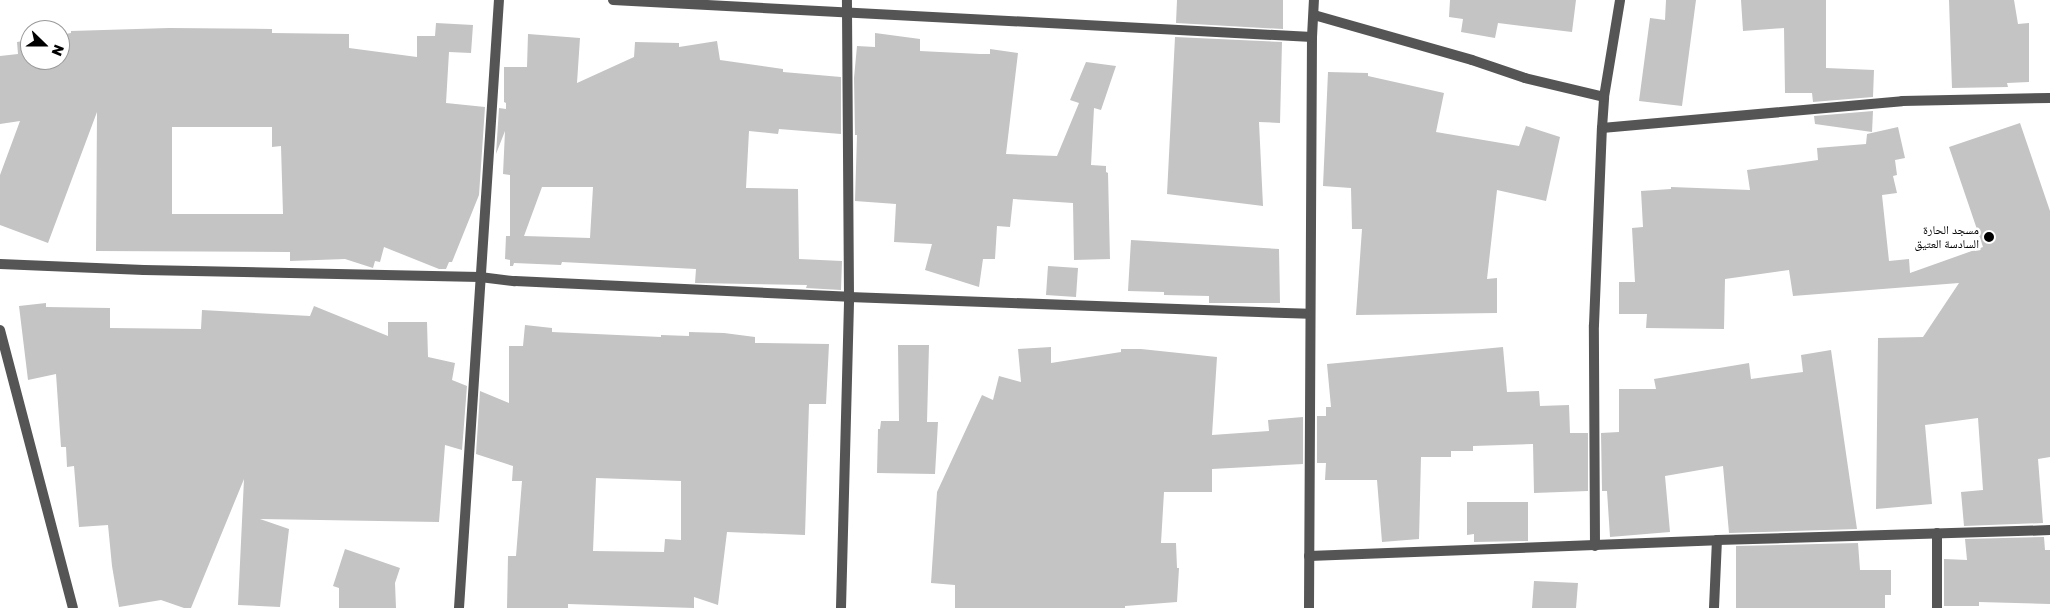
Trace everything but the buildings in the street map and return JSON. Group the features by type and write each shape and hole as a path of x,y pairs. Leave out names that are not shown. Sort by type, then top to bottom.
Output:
{"street":[{"path":"459,608 498,0"},
{"path":"613,0 849,14 1312,37"},
{"path":"841,608 849,297 849,14 847,0"},
{"path":"1308,608 1312,37 1314,0"},
{"path":"1595,546 1594,325 1602,128 1604,97 1620,0"},
{"path":"1314,15 1465,58 1525,78 1604,97"},
{"path":"1602,128 1902,101 2050,98"},
{"path":"0,264 144,270 480,277 514,281 849,297 1310,314"},
{"path":"0,330 73,608"},
{"path":"1309,556 1717,540 2050,530"},
{"path":"1937,533 1937,608"},
{"path":"1714,608 1717,540"}],"place":[{"name":"مسجد الحارة السادسة العتيق","path":"1989,237"}]}
